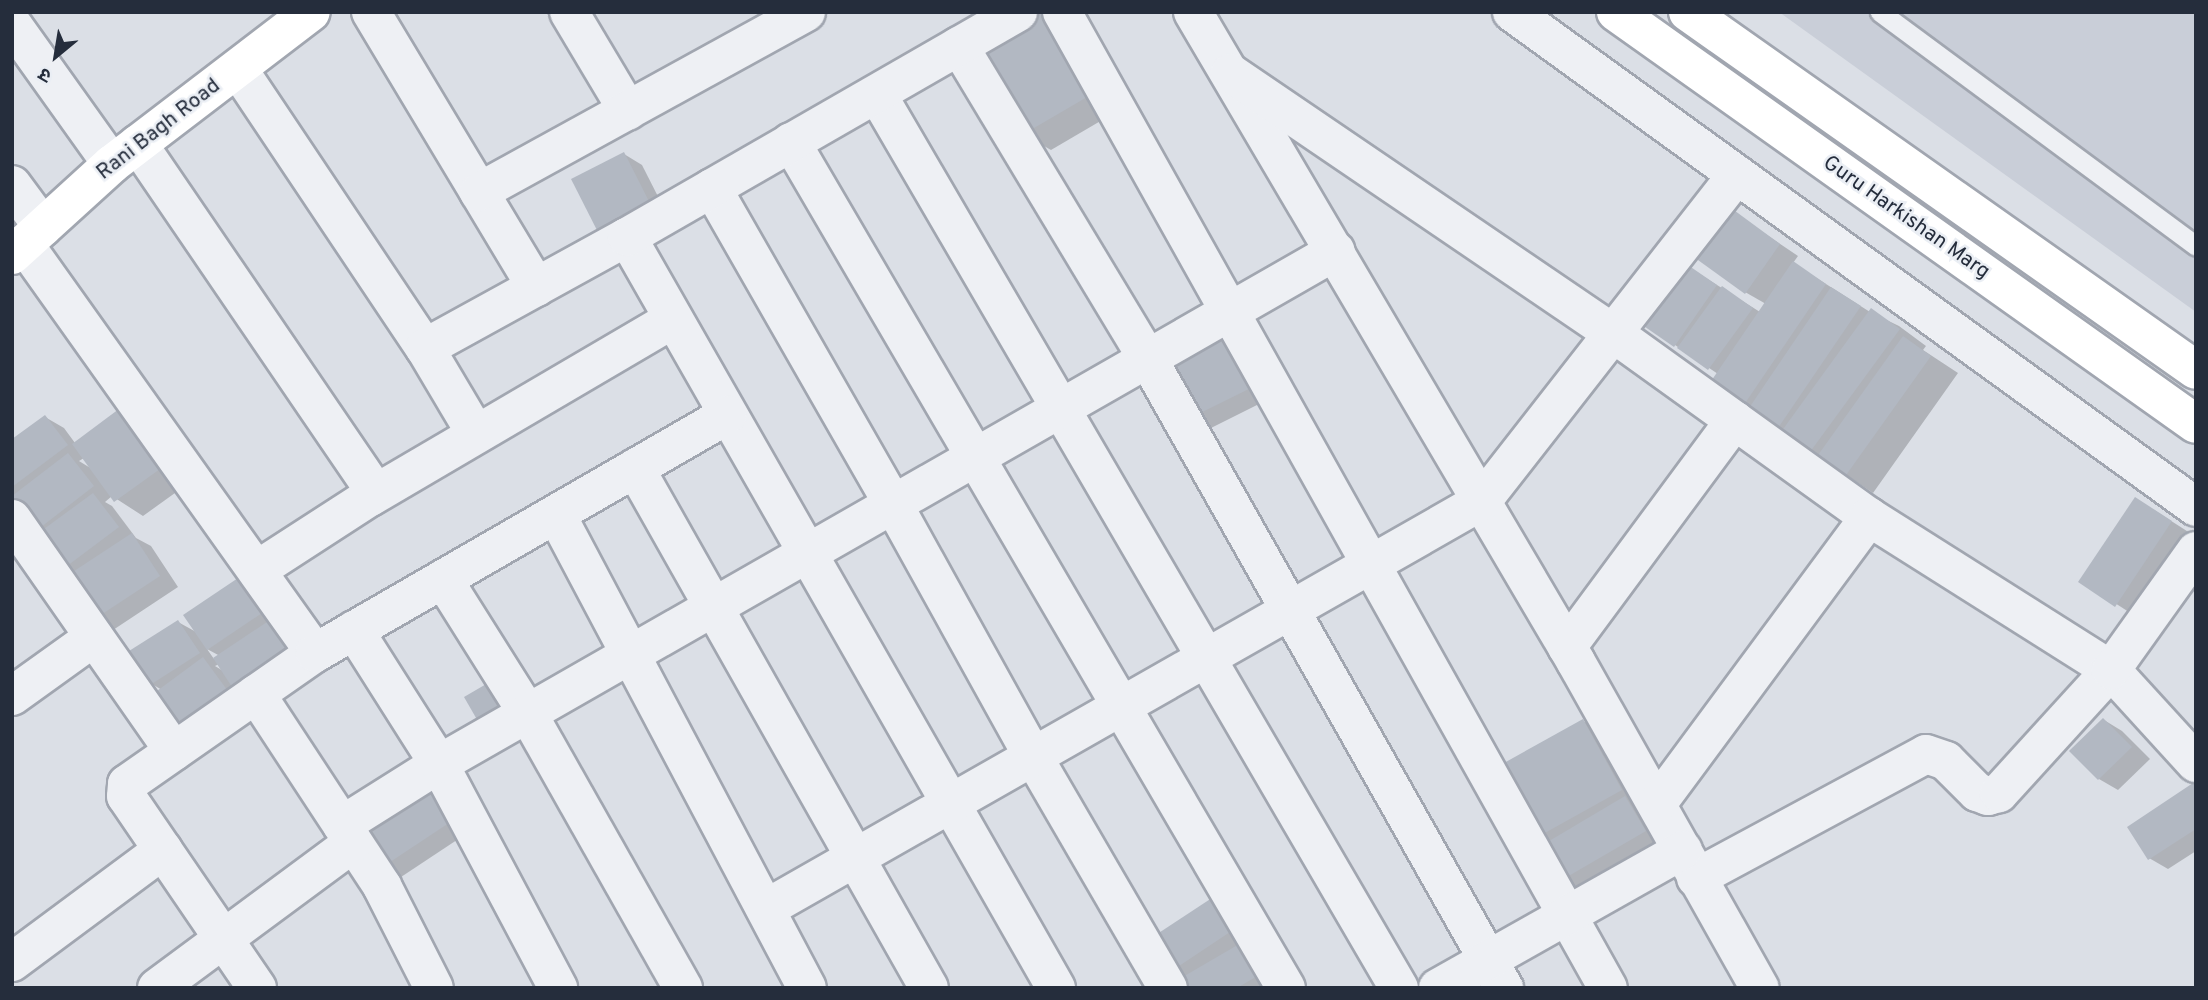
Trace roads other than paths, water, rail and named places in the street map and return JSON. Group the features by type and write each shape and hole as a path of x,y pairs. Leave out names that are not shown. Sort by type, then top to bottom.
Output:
{"main road":[{"name":"Rani Bagh Road","path":"27,242 125,154 311,12"},
{"name":"Guru Harkishan Marg","path":"1616,12 2196,424"},
{"name":"Guru Harkishan Marg","path":"1688,12 2196,370"}],"street":[{"path":"371,12 536,287"},
{"path":"569,12 628,111"},
{"path":"479,191 806,12"},
{"path":"425,348 627,237 1018,12"},
{"path":"1062,12 1608,988"},
{"path":"1193,12 1567,647 1760,988"},
{"path":"1512,12 2196,507"},
{"path":"12,24 125,154 376,494"},
{"path":"959,46 1148,359 1496,974"},
{"path":"238,69 425,348 476,434"},
{"path":"1230,73 1613,333 1869,517 2111,670 2196,763"},
{"path":"877,94 1399,988"},
{"path":"792,142 1286,988"},
{"path":"767,908 1482,501 1737,175"},
{"path":"12,185 27,242 315,653"},
{"path":"712,188 893,504 1034,758 1168,988"},
{"path":"627,237 805,554 1056,988"},
{"path":"157,988 224,938 348,834 439,764 1336,251"},
{"path":"257,570 376,494 673,319"},
{"path":"257,988 124,792 133,779 315,653 727,415"},
{"path":"1567,647 1735,420"},
{"path":"635,468 929,988"},
{"path":"556,514 629,657 767,908 807,988"},
{"path":"1657,804 1869,517"},
{"path":"12,519 174,751"},
{"path":"1438,988 1496,974 1567,915 1690,864 1926,754 1946,761 1977,792 1988,796 1999,793 2111,670 2196,551"},
{"path":"443,579 528,714 683,988"},
{"path":"354,630 439,764 558,988"},
{"path":"12,696 94,637"},
{"path":"256,694 382,886 434,988"},
{"path":"12,962 163,850"}],"lane":[{"path":"1880,12 2196,246"}]}
